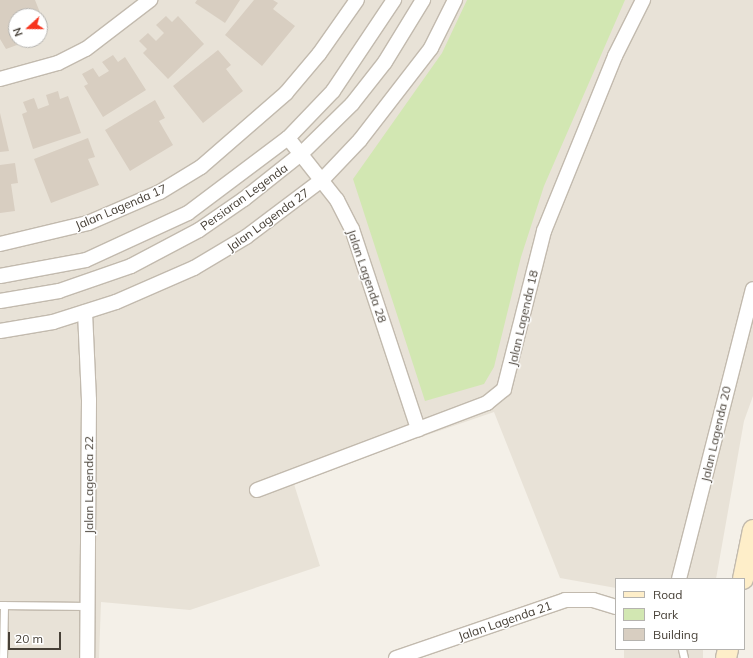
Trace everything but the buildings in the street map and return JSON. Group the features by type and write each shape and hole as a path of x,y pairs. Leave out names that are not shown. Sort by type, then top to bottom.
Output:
{"street":[{"path":"0,79 58,63 86,49 150,0"},
{"name":"Jalan Lagenda 17","path":"0,244 88,223 154,195 201,166 266,113 290,88 320,54 357,0"},
{"name":"Persiaran Legenda","path":"0,276 86,260 153,232 188,213 288,138 333,91 394,0"},
{"name":"Persiaran Legenda","path":"0,301 95,280 163,250 244,198 302,153 352,104 385,62 422,0"},
{"name":"Jalan Lagenda 27","path":"0,331 85,312 218,256 323,179 407,82 431,48 455,0"},
{"name":"Jalan Lagenda 18","path":"257,490 488,403 504,389 544,231 615,56 643,0"},
{"name":"Jalan Lagenda 28","path":"288,138 323,179 352,229 418,429"},
{"name":"Jalan Lagenda 20","path":"679,578 753,289"},
{"name":"Jalan Lagenda 22","path":"85,312 89,400 87,658"},
{"path":"742,578 753,530"},
{"name":"Jalan Lagenda 21","path":"396,658 565,600 593,600 615,607"}],"lane":[{"path":"3,658 2,605 88,606"}],"shaded area":[{"path":"0,0 753,0 753,396 744,421 716,578 615,578 615,588 560,578 494,412 293,481 320,566 190,610 101,602 99,658 0,658"},
{"path":"624,650 703,650 703,658 624,658"}],"green space":[{"path":"467,0 625,0 544,186 521,257 494,367 484,384 425,401 353,179 442,53"}]}
